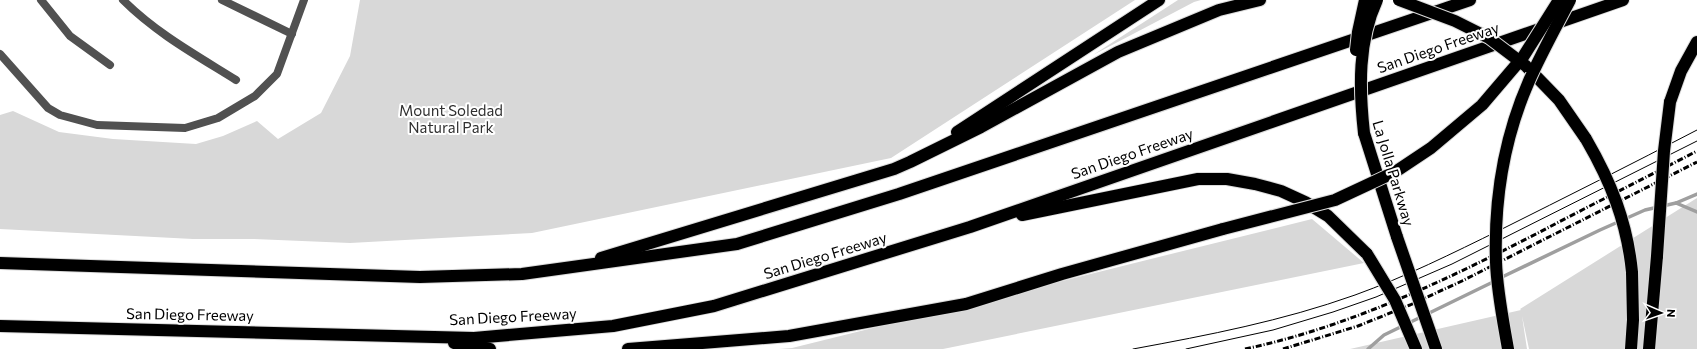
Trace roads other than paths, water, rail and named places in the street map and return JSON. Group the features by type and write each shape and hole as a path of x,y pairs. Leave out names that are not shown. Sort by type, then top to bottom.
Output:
{"highway":[{"path":"910,162 1159,0"},
{"path":"563,269 894,169 981,127 1118,52 1219,10 1260,0"},
{"name":"La Jolla Parkway","path":"1365,0 1358,32 1355,86 1358,106 1364,133 1397,237 1436,349"},
{"path":"1364,133 1361,88 1362,53 1367,28 1377,0"},
{"path":"1399,0 1455,21 1482,35 1527,66 1559,100 1586,139 1603,168 1616,201 1630,251 1633,320 1631,349"},
{"path":"0,263 420,277 522,274 737,244 899,194 1470,0"},
{"path":"628,349 789,336 966,304 1062,274 1223,229 1335,200 1395,172 1431,148 1482,105 1523,57 1559,0"},
{"path":"1508,349 1501,309 1496,257 1496,223 1506,150 1529,82 1570,0"},
{"name":"San Diego Freeway","path":"0,326 474,338 613,326 714,306 970,226 1623,0"},
{"path":"1650,349 1664,151 1670,102 1681,71 1697,42"},
{"path":"970,226 1198,179 1227,179 1281,191 1328,216 1367,254 1395,300 1416,349"},
{"path":"398,335 490,349"}],"street":[{"path":"40,0 70,36 110,65"},
{"path":"123,0 140,17 168,38 236,80"},
{"path":"222,0 292,34"},
{"path":"0,54 48,108 60,114 97,125 185,128 218,118 256,96 277,74 304,0"}],"waterway":[{"path":"1676,203 1697,194"},
{"path":"1500,278 1645,210 1676,203 1697,212"},
{"path":"1368,349 1384,335 1495,281"}],"tram line":[{"path":"1133,349 1217,333 1273,320 1328,304 1374,288 1482,239 1697,130"},
{"path":"1186,349 1273,330 1376,297 1452,264 1697,141"}],"railway":[{"path":"1245,349 1283,340 1358,316 1430,286 1501,252 1697,151"},
{"path":"1283,349 1358,326 1410,305 1462,281 1697,162"}],"park label":[{"name":"Mount Soledad Natural Park","path":"451,118"}]}
